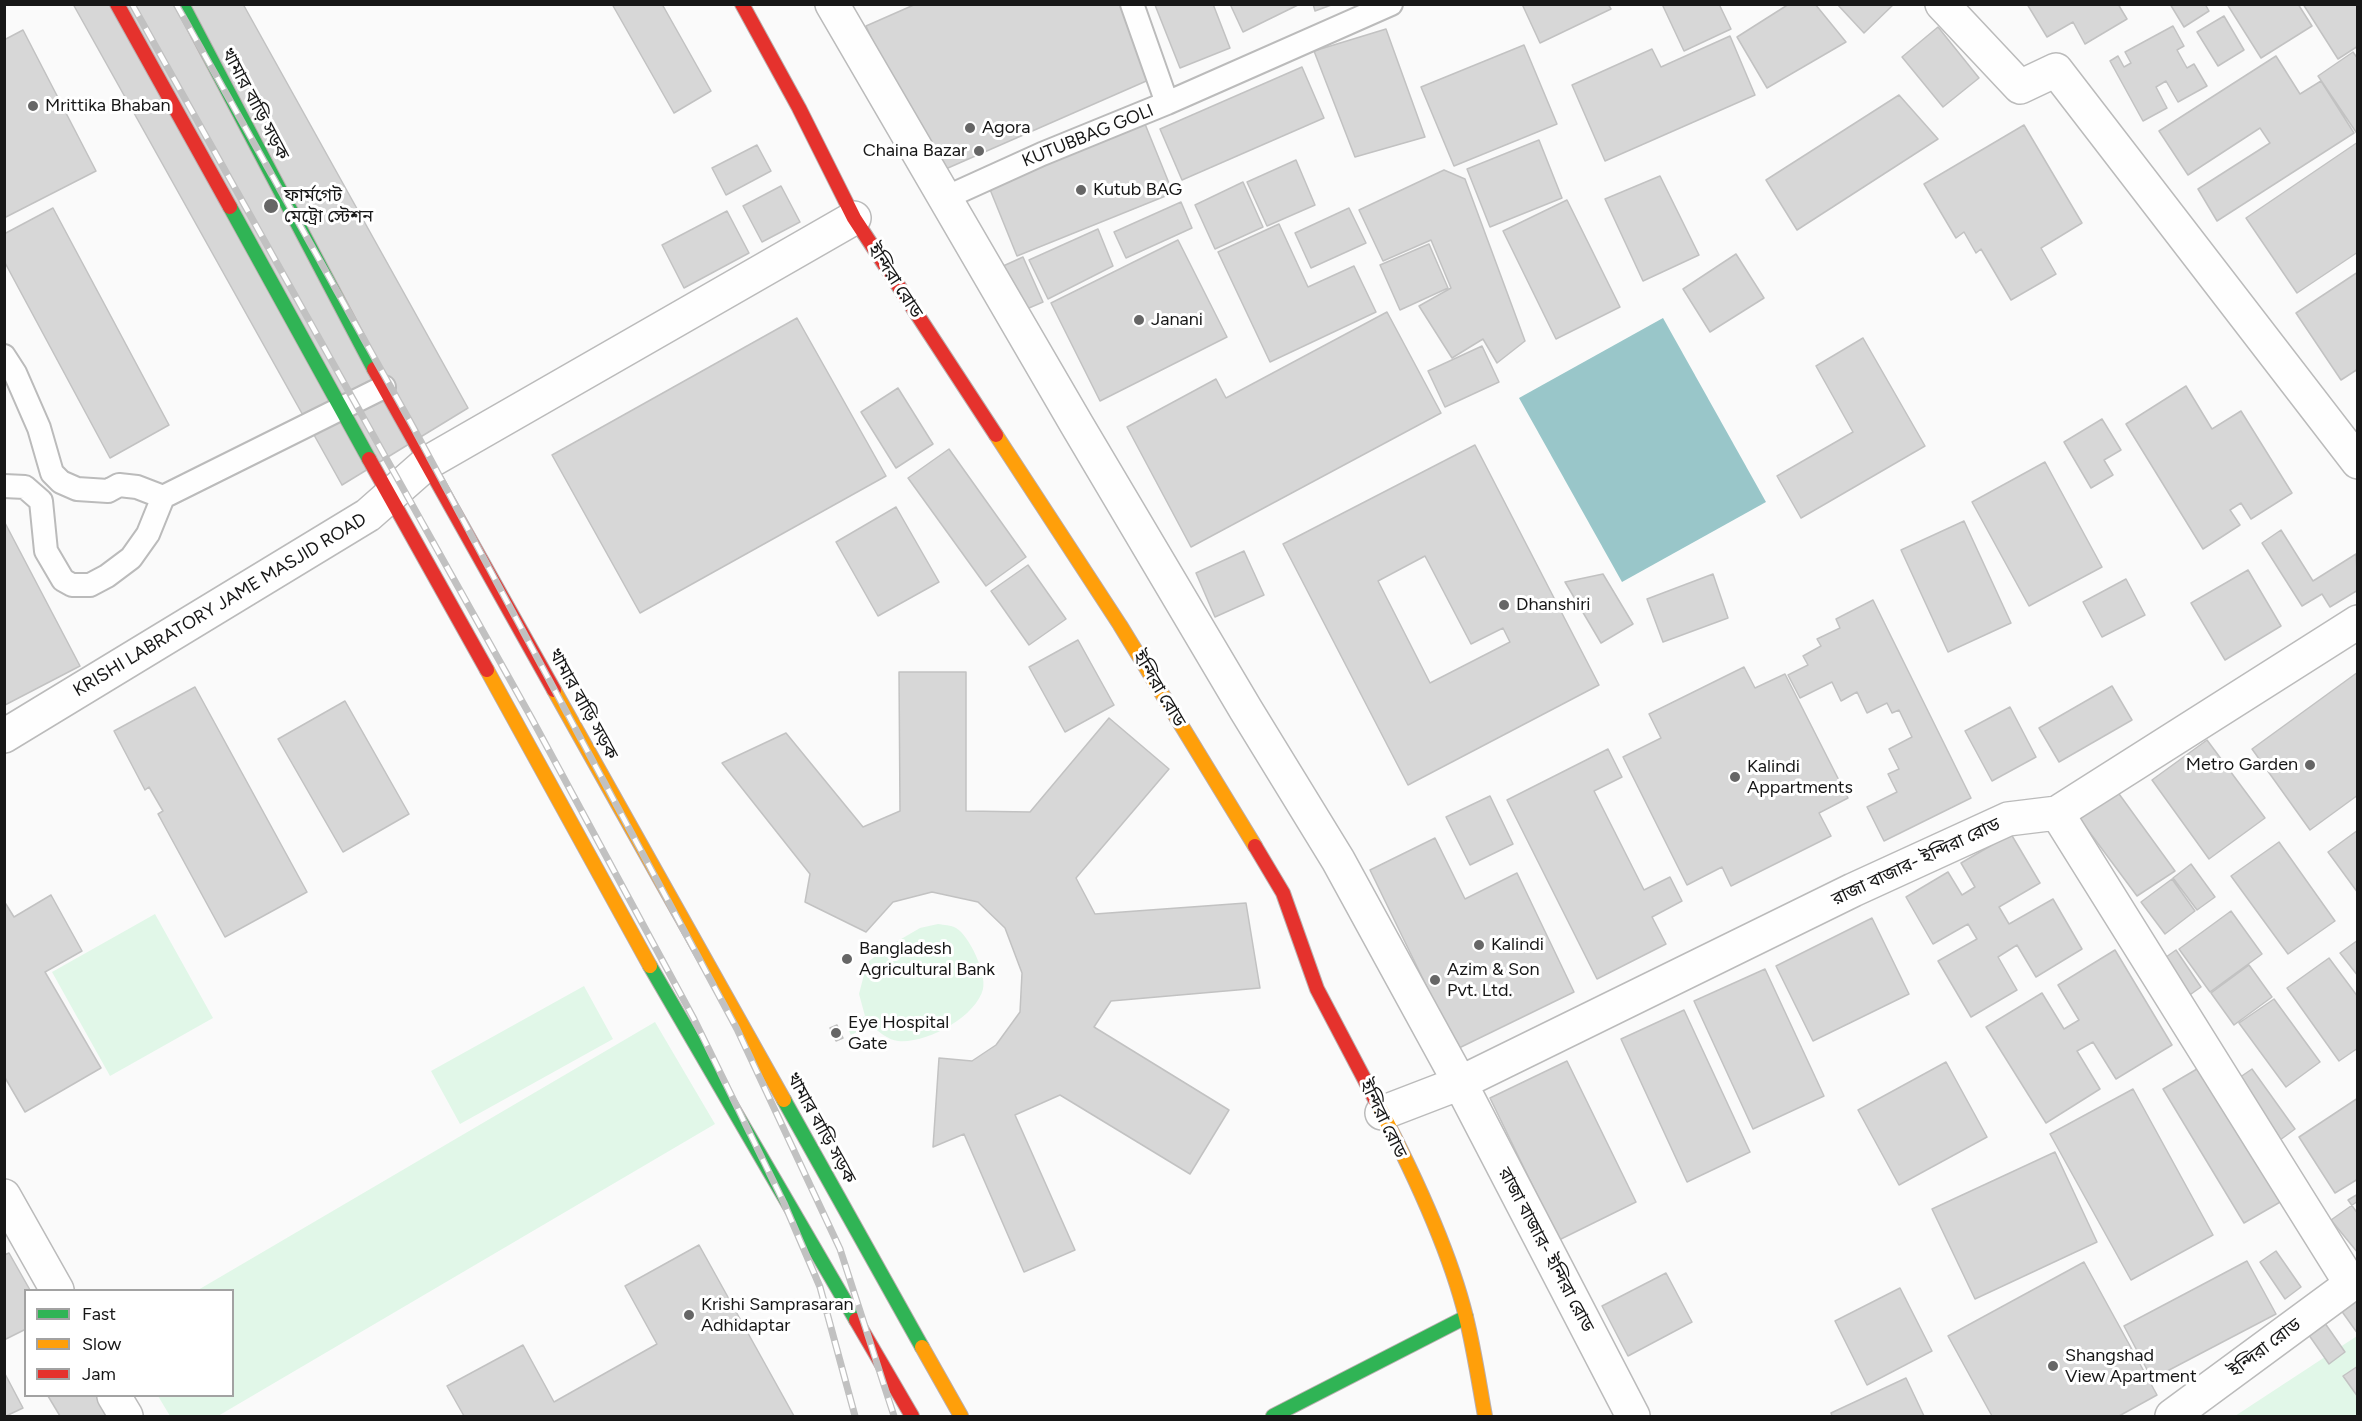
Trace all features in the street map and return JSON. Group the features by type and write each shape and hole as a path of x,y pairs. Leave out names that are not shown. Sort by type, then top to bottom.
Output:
{"highway":[{"path":"117,4 666,994 912,1416"},
{"name":"খামার বাড়ি সড়ক","path":"182,4 384,387 961,1416"},
{"name":"ইন্দিরা রোড","path":"742,4 799,108 854,218 1120,625 1283,893 1317,989 1382,1113 1429,1213 1466,1317 1485,1416"},
{"path":"1274,1416 1466,1317"}],"street":[{"path":"832,4 1246,710 1338,860 1460,1083"},
{"path":"1942,4 2020,87 2056,70 2358,462"},
{"name":"KRISHI LABRATORY JAME MASJID ROAD","path":"4,736 368,515 427,463 854,218"},
{"name":"রাজা বাজার- ইন্দিরা রোড","path":"1382,1113 1460,1083 1853,890 2008,819 2057,813 2358,622"},
{"path":"2057,813 2354,1281"},
{"name":"রাজা বাজার- ইন্দিরা রোড","path":"1460,1083 1633,1416"},
{"path":"4,1196 56,1289"},
{"name":"ইন্দিরা রোড","path":"2172,1416 2354,1281"},
{"path":"115,1397 126,1416"}],"lane":[{"name":"KUTUBBAG GOLI","path":"945,198 1042,154 1167,103 1132,4"},
{"path":"1167,103 1391,4"},
{"path":"4,356 15,373 39,428 52,473 61,482 77,489 108,490 119,485 137,487 163,497"},
{"path":"4,486 25,487 41,501 46,551 63,580 72,585 90,585 107,576 131,558 148,534 163,497 384,387"}],"green space":[{"path":"155,914 213,1018 110,1076 52,972"},
{"path":"938,924 952,926 961,932 980,965 984,982 983,989 971,1009 948,1027 909,1041 894,1040 883,1035 871,1025 851,1035 847,1027 865,1016 859,994 867,963 884,949 920,928"},
{"path":"584,986 613,1039 460,1124 431,1071"},
{"path":"655,1022 715,1124 218,1416 170,1416 159,1397 234,1397 234,1289 200,1289"},
{"path":"2357,1336 2357,1416 2235,1416"}],"water":[{"path":"1663,318 1766,502 1622,582 1519,398"}],"building":[{"name":"ফার্মগেট মেট্রো স্টেশন","path":"73,4 243,4 468,408 342,485"},
{"path":"612,4 662,4 711,91 674,113"},
{"path":"916,4 1129,4 1160,75 932,175 866,26"},
{"path":"1213,4 1230,48 1180,68 1155,5"},
{"path":"1230,4 1300,4 1243,32"},
{"path":"1313,4 1334,4 1315,11"},
{"path":"1522,4 1608,4 1611,9 1540,43"},
{"path":"1662,4 1719,4 1731,29 1684,51"},
{"path":"1789,4 1815,4 1846,42 1767,88 1737,37"},
{"path":"1837,4 1894,4 1864,33"},
{"path":"2027,4 2118,4 2127,19 2085,44 2073,22 2047,37"},
{"path":"2170,4 2205,4 2209,11 2184,27"},
{"path":"2227,4 2298,4 2312,26 2261,58"},
{"path":"2303,4 2358,4 2358,46 2338,59"},
{"path":"2224,16 2244,50 2218,66 2197,32"},
{"path":"2173,26 2184,46 2177,50 2187,68 2194,64 2207,86 2178,102 2166,81 2156,87 2167,108 2143,121 2110,61 2118,56 2124,67 2131,63 2125,52"},
{"path":"1938,27 1979,78 1943,107 1902,57"},
{"path":"1386,29 1425,137 1355,157 1314,51"},
{"name":"Mrittika Bhaban","path":"23,30 96,171 4,218 4,40"},
{"path":"1730,36 1755,95 1605,161 1572,85 1652,49 1661,67"},
{"path":"1524,45 1557,124 1454,166 1421,87"},
{"path":"2353,52 2358,59 2358,135 2318,76"},
{"path":"2276,56 2300,94 2321,81 2354,133 2217,221 2198,189 2270,143 2260,128 2188,175 2159,131"},
{"path":"1302,67 1324,118 1182,180 1160,129"},
{"path":"1899,95 1938,139 1797,230 1766,180"},
{"name":"Kutub BAG","path":"1145,124 1173,193 1017,256 989,187"},
{"path":"2024,125 2082,223 2041,248 2056,274 2011,300 1981,249 1976,253 1964,232 1956,238 1924,184"},
{"path":"1539,140 1562,198 1490,227 1467,169"},
{"path":"2358,142 2358,252 2297,293 2246,218"},
{"path":"757,145 771,171 726,195 712,168"},
{"path":"1296,160 1315,205 1267,226 1247,182"},
{"path":"1444,170 1465,179 1525,341 1497,363 1483,339 1452,358 1419,306 1451,288 1431,240 1383,261 1359,210"},
{"path":"1660,176 1699,255 1643,281 1605,199"},
{"path":"1243,182 1263,227 1215,249 1195,205"},
{"path":"781,186 800,222 762,242 743,206"},
{"path":"1567,200 1620,307 1556,339 1503,231"},
{"path":"1181,202 1192,228 1126,258 1114,232"},
{"path":"53,208 169,425 110,458 4,261 4,234"},
{"path":"1349,208 1366,243 1311,268 1295,233"},
{"path":"727,211 749,253 684,288 662,245"},
{"path":"1279,224 1308,287 1354,266 1376,312 1270,362 1218,252"},
{"path":"1098,229 1113,266 1048,299 1029,260"},
{"name":"Janani","path":"1178,240 1227,337 1100,401 1051,303"},
{"path":"1429,244 1448,288 1400,310 1380,265"},
{"path":"1736,254 1764,298 1710,332 1683,289"},
{"path":"1023,257 1043,302 1022,311 1001,267"},
{"path":"2358,272 2358,369 2341,380 2296,313"},
{"path":"1387,312 1441,413 1191,547 1127,427 1216,379 1226,398"},
{"path":"797,318 886,476 640,613 552,455"},
{"path":"1863,338 1925,446 1801,518 1777,476 1853,432 1816,366"},
{"path":"1482,346 1499,382 1445,407 1428,371"},
{"path":"2186,386 2212,429 2241,411 2292,493 2251,519 2241,503 2230,510 2240,525 2203,549 2126,424"},
{"path":"898,388 933,444 896,468 861,412"},
{"path":"2102,419 2121,450 2104,460 2113,475 2091,488 2064,442"},
{"name":"Dhanshiri","path":"1475,445 1599,685 1408,785 1283,544","holes":["1425,556 1471,644 1503,628 1510,642 1430,683 1378,581"]},
{"path":"949,449 1026,557 986,586 908,478"},
{"path":"2045,462 2102,567 2029,606 1972,502"},
{"path":"896,507 939,582 878,616 836,542"},
{"path":"4,521 80,666 5,705 4,704"},
{"path":"1964,521 2011,623 1948,652 1901,550"},
{"path":"2281,530 2313,581 2356,554 2358,590 2330,607 2322,594 2302,606 2262,543"},
{"path":"1244,551 1264,595 1215,617 1196,573"},
{"path":"1028,565 1066,619 1029,645 991,591"},
{"path":"2248,570 2281,626 2225,660 2191,603"},
{"path":"1603,574 1633,624 1601,643 1565,582"},
{"path":"1713,574 1728,618 1663,642 1647,599"},
{"path":"2126,579 2145,615 2102,637 2083,602"},
{"path":"1873,600 1971,798 1884,841 1867,807 1897,792 1888,774 1899,769 1889,749 1912,737 1899,710 1892,713 1887,703 1867,713 1857,692 1841,701 1832,682 1800,698 1788,675 1808,665 1803,656 1821,646 1817,639 1840,628 1836,619"},
{"path":"1078,640 1114,705 1065,732 1029,667"},
{"name":"Kalindi Appartments","path":"1744,667 1755,688 1785,674 1848,798 1819,813 1831,836 1731,886 1722,867 1687,885 1623,757 1661,738 1649,714"},
{"path":"899,672 966,672 966,811 1030,812 1109,718 1169,769 1076,878 1095,914 1246,903 1260,988 1111,1001 1094,1027 1229,1110 1190,1174 1060,1095 1015,1115 1075,1250 1024,1272 964,1134 933,1147 939,1058 972,1061 996,1045 1020,1012 1022,973 1005,928 978,902 932,892 893,902 866,932 805,902 810,874 722,763 786,733 863,827 900,811"},
{"name":"Metro Garden","path":"2358,672 2358,795 2310,830 2252,749"},
{"path":"2112,686 2132,720 2059,762 2039,728"},
{"path":"195,687 307,892 225,937 158,814 163,811 149,787 145,790 114,731"},
{"path":"345,701 409,814 343,852 278,739"},
{"path":"2010,707 2036,757 1992,781 1965,731"},
{"path":"2207,740 2265,818 2209,859 2152,780"},
{"path":"1608,749 1622,777 1594,791 1644,890 1670,877 1682,901 1652,917 1666,944 1597,979 1507,800"},
{"path":"2114,787 2175,871 2137,896 2076,814"},
{"path":"1490,796 1513,844 1470,865 1446,817"},
{"path":"2358,830 2358,893 2328,852"},
{"path":"2011,834 2040,883 1999,907 2009,924 2053,899 2082,949 2036,977 2017,945 1998,957 2017,990 1971,1017 1938,961 1977,939 1968,924 1933,944 1906,897 1948,872 1962,895 1975,887 1961,863"},
{"name":"Kalindi","path":"1435,838 1465,899 1517,873 1574,992 1457,1049 1370,870"},
{"path":"2279,842 2335,921 2288,954 2231,876"},
{"path":"2191,864 2215,897 2197,910 2173,878"},
{"path":"2172,879 2195,911 2165,934 2141,902"},
{"path":"51,895 82,951 45,972 101,1068 25,1112 4,1076 4,901 14,917"},
{"path":"2231,911 2262,954 2210,992 2179,949"},
{"path":"1872,918 1909,994 1813,1041 1776,966"},
{"path":"2358,940 2358,976 2340,953"},
{"path":"2115,950 2172,1045 2116,1079 2093,1042 2077,1051 2100,1089 2046,1123 1986,1027 2042,993 2064,1029 2079,1020 2058,985"},
{"path":"2176,950 2201,987 2184,999 2159,962"},
{"path":"2329,958 2358,997 2358,1048 2339,1061 2287,988"},
{"path":"2249,965 2272,997 2234,1025 2211,993"},
{"path":"1765,969 1824,1096 1753,1129 1694,1001"},
{"path":"2274,999 2320,1062 2286,1087 2239,1023"},
{"path":"1684,1010 1750,1152 1687,1182 1621,1039"},
{"name":"Eye Hospital Gate","path":"837,1025 843,1038 836,1041 830,1028"},
{"path":"1567,1061 1636,1202 1559,1240 1490,1098"},
{"path":"1946,1062 1987,1137 1899,1185 1858,1110"},
{"path":"2202,1066 2282,1201 2244,1223 2163,1089"},
{"path":"2252,1069 2295,1129 2276,1143 2233,1082"},
{"path":"2133,1089 2213,1235 2131,1280 2050,1134"},
{"path":"2358,1098 2358,1179 2335,1193 2299,1137"},
{"path":"2055,1152 2097,1242 1975,1299 1932,1209"},
{"path":"2358,1194 2358,1214 2348,1200"},
{"path":"2358,1201 2358,1253 2331,1220"},
{"name":"Krishi Samprasaran Adhidaptar","path":"699,1245 794,1416 464,1416 447,1386 523,1345 554,1402 657,1344 625,1286"},
{"path":"2276,1251 2301,1287 2285,1299 2260,1262"},
{"path":"9,1253 29,1289 24,1289 24,1330 4,1340 4,1255"},
{"path":"2247,1261 2276,1314 2152,1379 2124,1326"},
{"name":"Shangshad View Apartment","path":"2084,1262 2157,1395 2119,1416 1992,1416 1948,1336"},
{"path":"1666,1273 1692,1322 1628,1356 1602,1306"},
{"path":"1900,1288 1932,1351 1867,1385 1835,1321"},
{"path":"2358,1298 2358,1334 2338,1306"},
{"path":"2320,1316 2345,1352 2329,1364 2304,1328"},
{"path":"2358,1366 2358,1397 2343,1376"},
{"path":"4,1372 23,1408 6,1416 4,1416"},
{"path":"1906,1378 1924,1416 1832,1416 1831,1413"},
{"path":"49,1397 117,1397 127,1416 60,1416"}],"railway":[{"path":"132,4 532,719 694,1019 784,1203 820,1287 855,1416"},
{"path":"176,4 412,425 737,1029 840,1249 894,1416"}],"traffic: fast":[{"path":"182,4 374,369"},
{"path":"230,207 369,459"},
{"path":"650,966 856,1320"},
{"path":"784,1100 922,1347"},
{"path":"1273,1416 1466,1317"}],"traffic: slow":[{"path":"996,435 1120,625 1255,846"},
{"path":"487,670 650,966"},
{"path":"554,690 784,1100"},
{"path":"1378,1105 1416,1182 1450,1264 1469,1329 1485,1416"},
{"path":"922,1347 961,1416"}],"traffic: jam":[{"path":"117,4 230,207"},
{"path":"742,4 799,108 854,218 996,435"},
{"path":"374,369 554,690"},
{"path":"369,459 487,670"},
{"path":"1255,846 1283,893 1317,989 1378,1105"},
{"path":"856,1320 912,1416"}],"place":[{"name":"Mrittika Bhaban","path":"33,106"},
{"name":"Agora","path":"970,128"},
{"name":"Chaina Bazar","path":"979,151"},
{"name":"Kutub BAG","path":"1081,190"},
{"name":"ফার্মগেট মেট্রো স্টেশন","path":"271,206"},
{"name":"Janani","path":"1139,320"},
{"name":"Dhanshiri","path":"1504,605"},
{"name":"Metro Garden","path":"2310,765"},
{"name":"Kalindi Appartments","path":"1735,777"},
{"name":"Kalindi","path":"1479,945"},
{"name":"Bangladesh Agricultural Bank","path":"847,959"},
{"name":"Azim & Son Pvt. Ltd.","path":"1435,980"},
{"name":"Eye Hospital Gate","path":"836,1033"},
{"name":"Krishi Samprasaran Adhidaptar","path":"689,1315"},
{"name":"Shangshad View Apartment","path":"2053,1366"}]}
